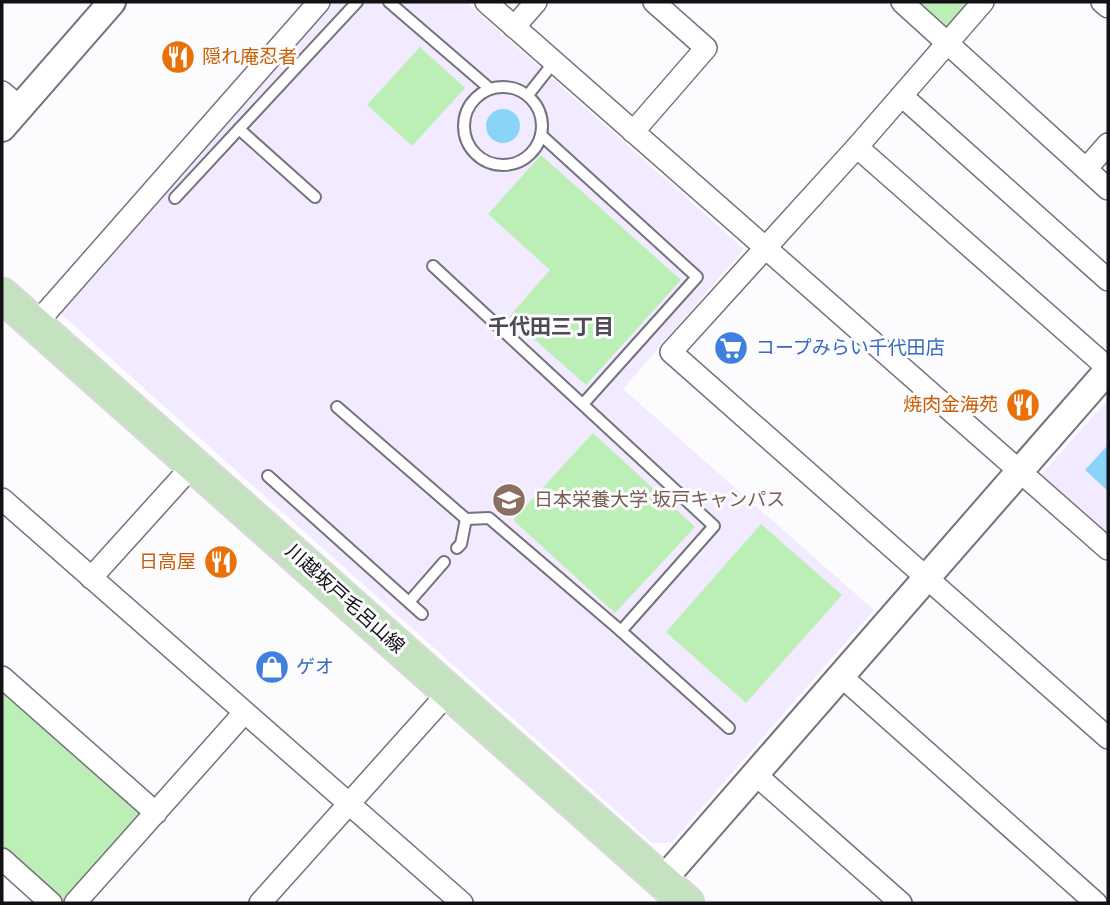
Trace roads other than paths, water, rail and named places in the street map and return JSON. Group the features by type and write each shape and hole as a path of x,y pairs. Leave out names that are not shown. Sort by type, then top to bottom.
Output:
{"main road":[{"name":"川越坂戸毛呂山線","path":"2,295 687,903"}],"street":[{"path":"2,128 11,100 113,2"},
{"path":"35,325 319,2"},
{"path":"486,2 1108,549"},
{"path":"514,27 536,2"},
{"path":"633,132 706,48 654,2"},
{"path":"902,2 1108,189"},
{"path":"983,2 857,147 671,352 1108,737"},
{"path":"1102,2 1108,7"},
{"path":"902,96 1108,280"},
{"path":"1086,169 1108,144"},
{"path":"662,881 1108,369 857,147"},
{"path":"92,578 194,464"},
{"path":"2,499 455,901"},
{"path":"841,677 1097,903 1108,892"},
{"path":"3,679 156,813"},
{"path":"260,903 449,692"},
{"path":"75,903 244,713"},
{"path":"755,774 901,903"},
{"path":"2,859 51,903"}],"lane":[{"path":"175,198 357,2"},
{"path":"389,2 489,88"},
{"path":"528,95 554,62"},
{"path":"509,86 528,95 540,113 541,135 531,153 514,163 494,164 476,155 465,138 464,118 472,100 489,88 509,86"},
{"path":"239,129 315,197"},
{"path":"541,135 697,277 583,404"},
{"path":"433,266 714,526 621,631"},
{"path":"337,407 466,519 489,518 621,631 729,729"},
{"path":"268,476 422,614"},
{"path":"457,548 461,544 466,519"},
{"path":"410,601 444,562"}],"water":[{"path":"503,109 515,114 520,126 515,138 503,143 491,138 486,126 491,114"},
{"path":"1108,445 1108,491 1085,470"}],"place":[{"name":"隠れ庵忍者","path":"178,57"},
{"name":"コープみらい千代田店","path":"731,348"},
{"name":"焼肉金海苑","path":"1023,405"},
{"name":"日本栄養大学 坂戸キャンパス","path":"509,500"},
{"name":"日高屋","path":"221,562"},
{"name":"ゲオ","path":"272,667"}],"district":[{"name":"千代田三丁目","path":"551,327"}]}
